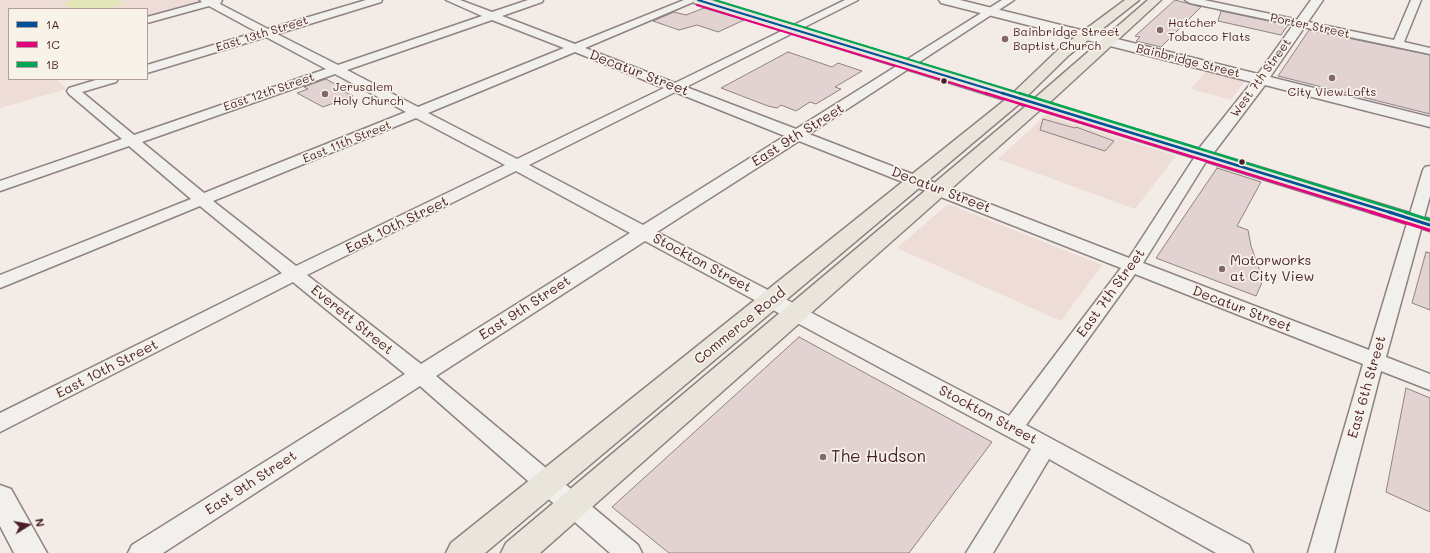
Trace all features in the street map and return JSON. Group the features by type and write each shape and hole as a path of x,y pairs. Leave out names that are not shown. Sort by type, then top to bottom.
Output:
{"main road":[{"path":"698,0 1422,223"},
{"name":"Commerce Road","path":"517,553 572,505 917,181 1017,97 1051,64 1085,35 1132,0"},
{"name":"Commerce Road","path":"462,553 546,484 938,189 1038,104 1106,41 1155,0"}],"street":[{"name":"East 13th Street","path":"148,69 376,0"},
{"name":"Decatur Street","path":"451,0 1430,382"},
{"name":"East 12th Street","path":"0,186 538,0"},
{"name":"East 11th Street","path":"0,282 693,0"},
{"name":"East 10th Street","path":"0,423 295,274 853,0"},
{"name":"Bainbridge Street","path":"945,0 1430,122"},
{"name":"East 9th Street","path":"141,553 1009,0"},
{"name":"Porter Street","path":"1190,0 1430,51"},
{"name":"West 7th Street","path":"1203,155 1261,80 1317,0"},
{"path":"1398,44 1416,0"},
{"name":"Stockton Street","path":"212,1 267,33 1012,428 1240,553"},
{"path":"148,20 212,1"},
{"name":"Everett Street","path":"109,80 73,91 202,200 421,375 546,484 629,553"},
{"name":"East 7th Street","path":"1012,428 1132,266 1203,155"},
{"name":"East 6th Street","path":"1321,553 1374,360 1422,223 1430,170"},
{"path":"979,553 1045,446"},
{"path":"0,498 31,553"}],"shaded area":[{"path":"0,0 205,0 210,3 148,20 148,8 8,8 8,80 57,80 67,89 0,108"},
{"path":"1206,71 1245,81 1231,100 1191,89"},
{"path":"1046,115 1176,156 1135,209 998,159"},
{"path":"948,204 1102,265 1061,321 897,248"}],"green space":[{"path":"67,0 119,0 125,4 108,8 69,8 63,4 69,2"}],"building":[{"path":"1175,0 1201,7 1161,47 1136,41 1140,37 1135,36"},
{"path":"704,8 744,20 718,32 697,25 679,30 653,21 674,12 686,15"},
{"path":"1221,11 1288,25 1281,35 1218,21"},
{"path":"1309,30 1430,55 1430,114 1278,76"},
{"path":"788,52 832,67 838,63 862,71 835,87 841,89 816,104 810,102 796,111 781,105 777,108 768,106 721,88"},
{"name":"Jerusalem Holy Church","path":"326,79 346,90 343,91 353,96 323,107 297,93 308,89 304,87"},
{"path":"1043,119 1075,128 1076,127 1114,141 1105,151 1040,130"},
{"path":"1217,168 1261,182 1237,226 1248,230 1251,246 1263,280 1256,296 1156,258"},
{"path":"1426,252 1430,253 1430,310 1412,303"},
{"name":"The Hudson","path":"799,337 992,442 909,553 669,553 612,507"},
{"path":"1406,388 1430,398 1430,512 1386,492"}],"transit line":[{"name":"1A","path":"698,0 1430,225"},
{"name":"1B","path":"715,0 1430,220"},
{"name":"1C","path":"697,5 1429,230"}],"place":[{"name":"Hatcher Tobacco Flats","path":"1160,30"},
{"name":"Bainbridge Street Baptist Church","path":"1005,39"},
{"name":"City View Lofts","path":"1332,78"},
{"name":"Jerusalem Holy Church","path":"325,94"},
{"name":"Motorworks at City View","path":"1222,269"},
{"name":"The Hudson","path":"823,457"}]}
